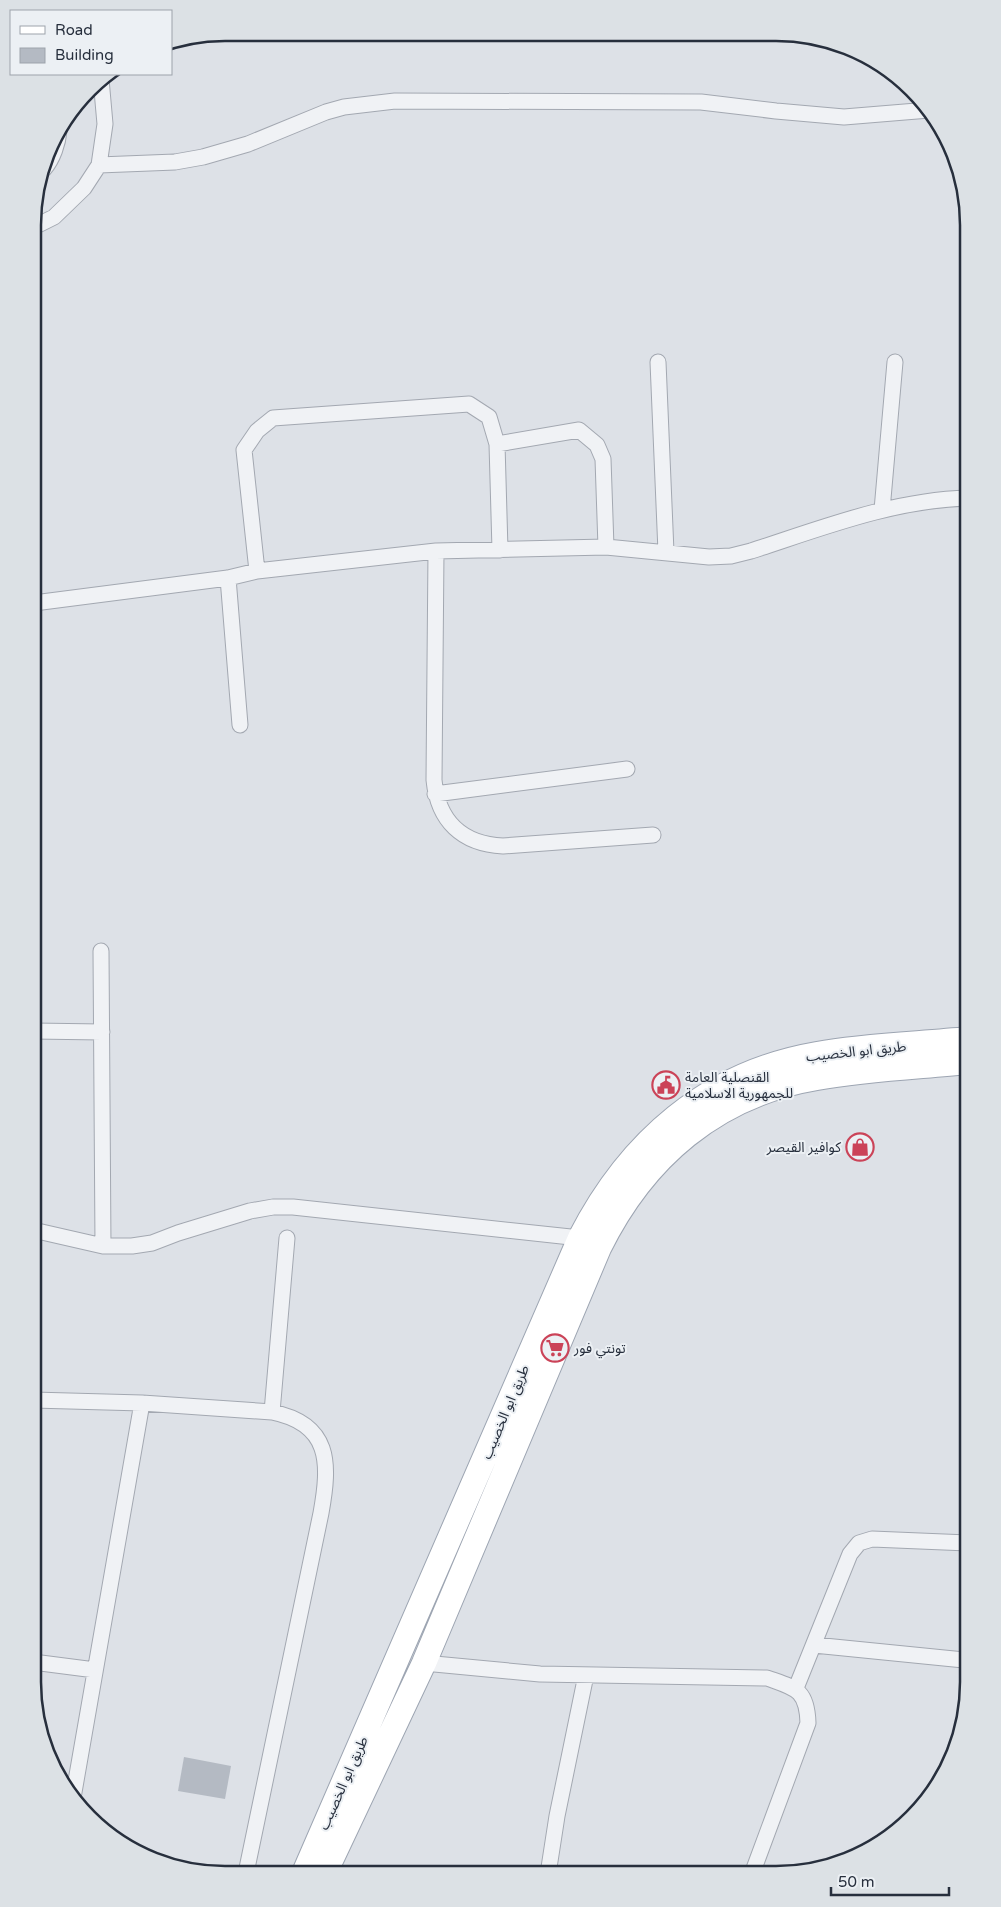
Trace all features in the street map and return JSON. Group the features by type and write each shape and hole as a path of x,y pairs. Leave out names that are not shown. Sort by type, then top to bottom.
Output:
{"main road":[{"name":"طريق ابو الخصيب","path":"307,1866 580,1238 594,1210 611,1184 640,1149 675,1117 700,1099 756,1071 785,1061 846,1049 960,1040"},
{"name":"طريق ابو الخصيب","path":"328,1866 424,1663 599,1248 612,1222 645,1174 687,1135 711,1118 736,1104 762,1093 818,1078 960,1063"},
{"path":"447,1547 470,1555"}],"street":[{"path":"41,223 54,217 84,188 99,164 105,124 102,89"},
{"path":"99,164 175,162 203,157 248,144 326,112 344,107 395,102 701,102 776,112 844,117 920,111"},
{"path":"658,362 666,552"},
{"path":"882,510 895,362"},
{"path":"257,572 244,450 257,430 273,418 469,404 489,417 497,444 500,550"},
{"path":"497,444 579,430 597,445 603,459 606,547"},
{"path":"41,602 228,578 257,572 436,551 606,547 695,556 730,556 752,551 882,510 919,502 960,499"},
{"path":"436,551 434,780 435,794 446,818 454,828 477,842 490,845 503,846 652,835"},
{"path":"228,578 240,725"},
{"path":"435,794 627,769"},
{"path":"101,951 103,1246"},
{"path":"41,1031 102,1032"},
{"path":"41,1232 103,1246 132,1246 152,1243 178,1233 250,1212 283,1207 309,1207 580,1238"},
{"path":"272,1412 287,1238"},
{"path":"41,1400 142,1403 272,1412 299,1420 309,1427 319,1440 324,1455 325,1489 247,1866"},
{"path":"75,1788 142,1403"},
{"path":"796,1688 850,1554 859,1544 872,1539 960,1543"},
{"path":"814,1645 960,1660"},
{"path":"41,1663 95,1670"},
{"path":"424,1663 540,1674 767,1678 796,1688 808,1707 808,1723 755,1866"},
{"path":"549,1866 557,1816 586,1675"}],"building":[{"path":"184,1757 231,1766 225,1799 178,1791"}],"place":[{"name":"القنصلية العامة للجمهورية الاسلامية","path":"666,1085"},
{"name":"كوافير القيصر","path":"860,1147"},
{"name":"تونتي فور","path":"555,1348"}]}
